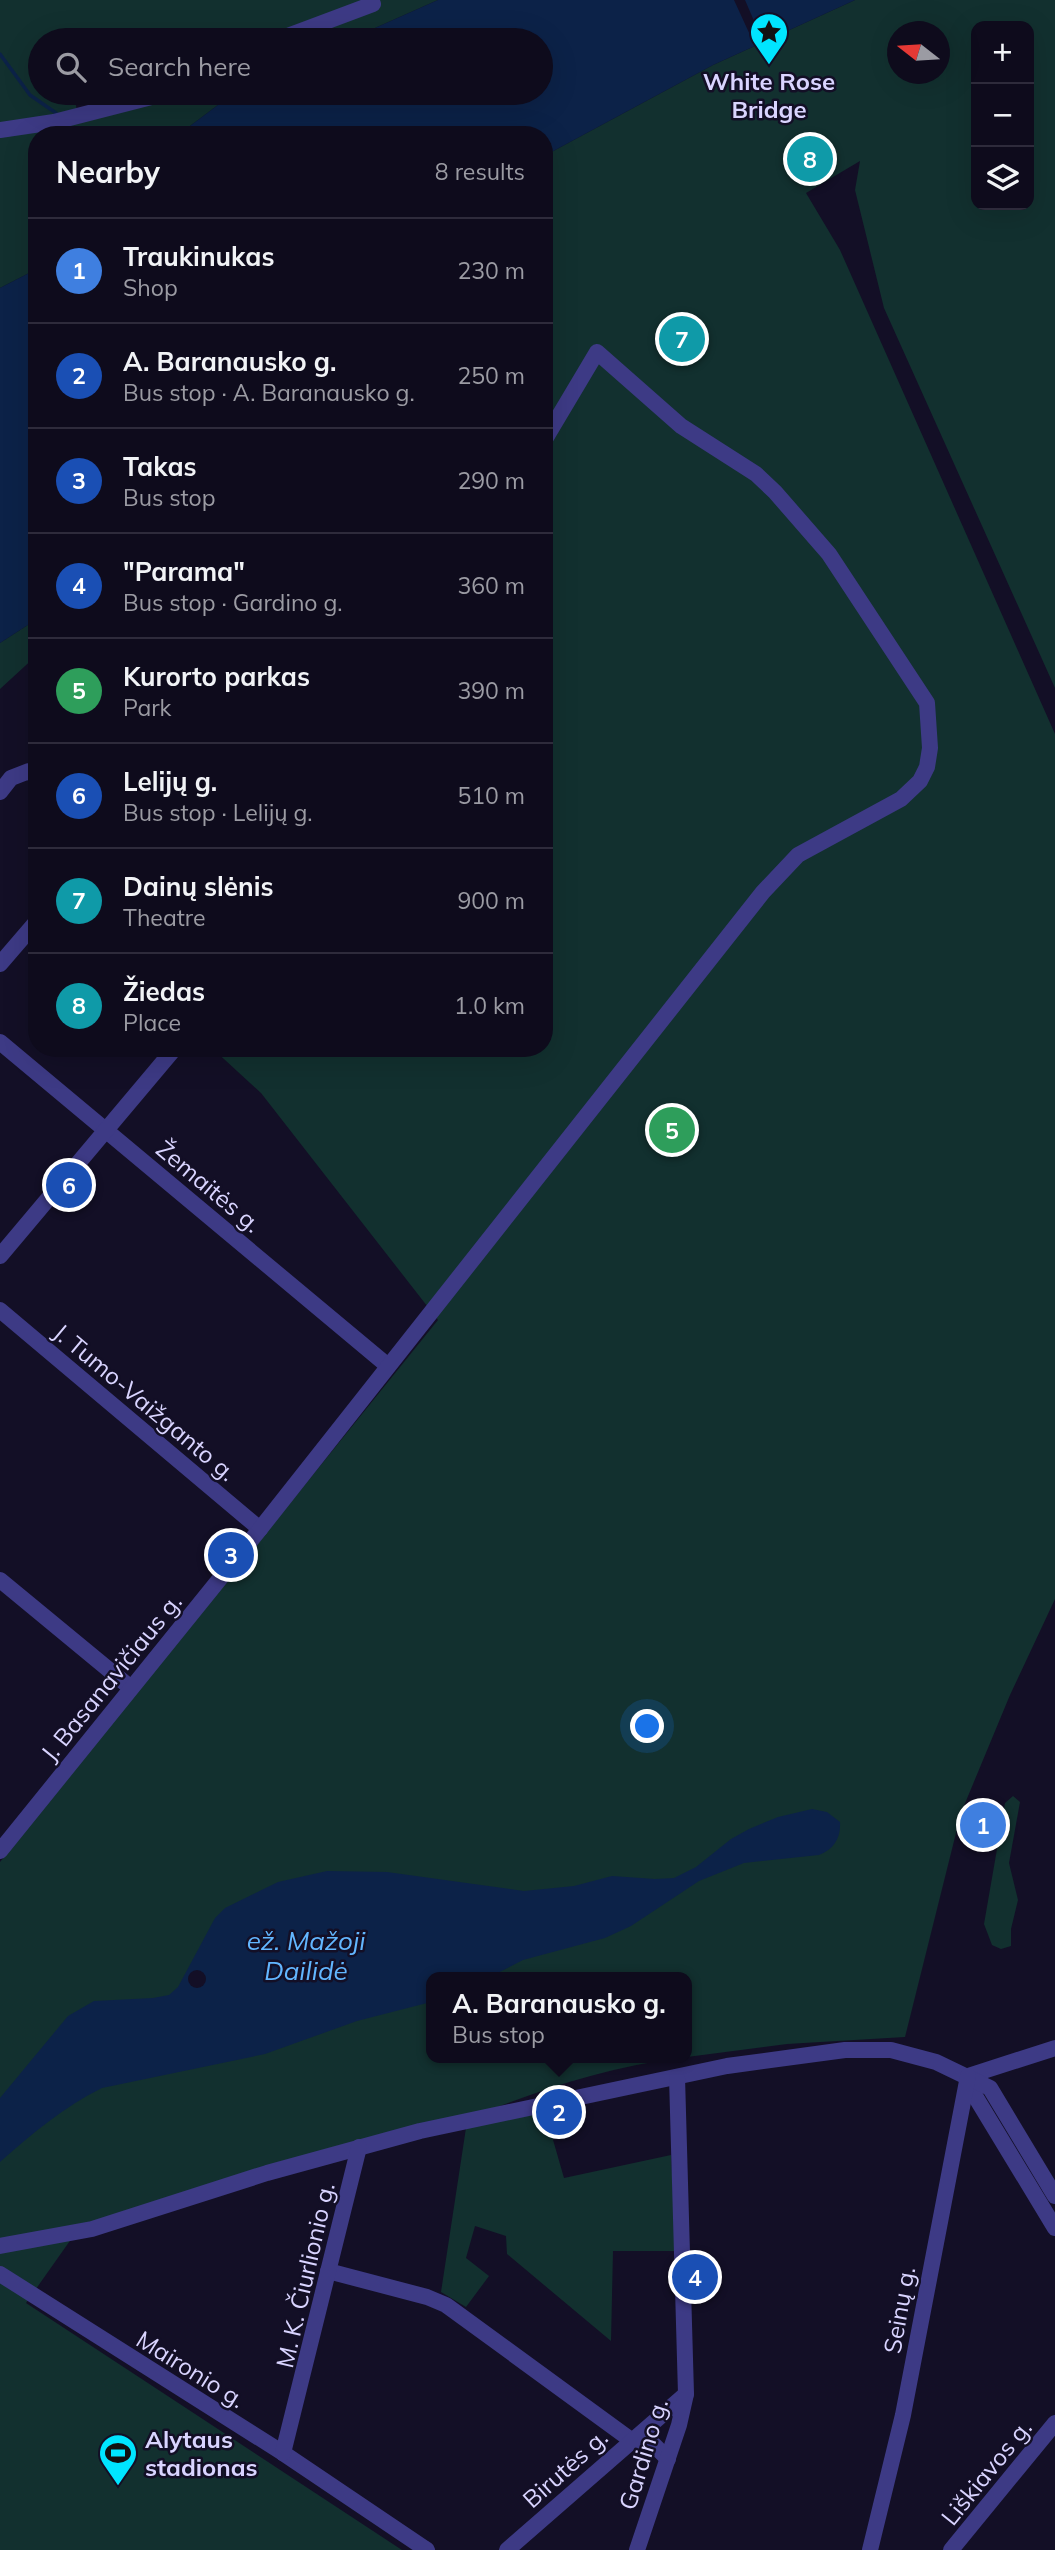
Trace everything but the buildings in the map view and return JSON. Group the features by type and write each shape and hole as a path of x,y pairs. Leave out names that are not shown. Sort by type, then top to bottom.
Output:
{"street":[{"path":"309,28 373,4"},
{"path":"30,126 120,105"},
{"path":"0,131 28,126"},
{"name":"J. Basanavičiaus g.","path":"0,1852 260,1529 763,892 798,855 901,799 920,781 927,767 927,703 829,554 756,474 681,426 597,352 553,426"},
{"path":"0,792 11,778 28,771"},
{"path":"0,964 28,931"},
{"name":"Žemaitės g.","path":"0,1042 388,1367"},
{"path":"0,1256 169,1057"},
{"name":"J. Tumo-Vaižganto g.","path":"0,1310 260,1529"},
{"path":"0,1580 131,1688"},
{"path":"968,2076 1055,2048"},
{"path":"0,2246 92,2229 267,2173 359,2147 727,2066 872,2049 891,2050 936,2062 990,2088 1055,2196"},
{"path":"968,2076 975,2096 1055,2228"},
{"name":"Seinų g.","path":"870,2550 903,2415 968,2076"},
{"name":"Gardino g.","path":"637,2550 668,2459 686,2394 677,2077"},
{"name":"M. K. Čiurlionio g.","path":"284,2453 359,2147"},
{"path":"328,2271 427,2297 446,2305 631,2440 652,2443 668,2459"},
{"name":"Maironio g.","path":"0,2274 284,2453 427,2550"},
{"name":"Birutės g.","path":"507,2550 686,2394"},
{"name":"Liškiavos g.","path":"951,2550 1055,2423"}],"green space":[{"path":"0,0 438,0 375,28 28,28 28,105 76,105 77,110 97,105 218,105 190,126 28,126 28,274 0,288"},
{"path":"855,0 1055,0 1055,688 884,308 855,190 860,161 806,193 840,250 1055,734 1055,1599 1010,1695 961,1813 905,2037 787,2044 692,2056 692,1972 426,1972 426,2063 649,2063 583,2078 490,2110 79,2228 26,2303 402,2550 0,2550 0,1862 438,1320 261,1093 222,1057 553,1057 553,151 713,65"},
{"path":"28,625 28,663 0,689 0,643"},
{"path":"1013,1796 1020,1802 1009,1863 1018,1900 1011,1929 1011,1946 1001,1949 992,1945 984,1924 1005,1803"},
{"path":"545,2112 564,2178 671,2155 676,2251 613,2251 611,2341 507,2254 506,2236 475,2226 466,2258 489,2276 466,2307 441,2292 466,2128"}],"water":[{"path":"438,0 855,0 713,65 553,151 553,126 190,126 218,105 553,105 553,28 375,28"},
{"path":"28,274 28,625 0,643 0,288"},
{"name":"ež. Mažoji Dailidė","path":"812,1809 827,1812 840,1822 836,1842 829,1850 819,1855 744,1863 699,1881 631,1926 605,1938 523,1960 500,1972 426,1972 426,2003 357,2021 265,2054 102,2088 61,2112 0,2162 0,2098 68,2016 94,2001 169,1995 178,1987 215,1918 225,1908 278,1882 327,1871 387,1872 524,1891 574,1886 612,1876 674,1878 696,1867 731,1839 778,1817"}],"pier":[{"path":"734,0 745,0 764,44 756,48"},
{"path":"197,1970 203,1973 206,1979 203,1985 197,1988 191,1985 188,1979 191,1973"}],"waterway":[{"path":"0,54 28,92"},
{"path":"44,105 56,113"}],"place":[{"name":"White Rose Bridge","path":"769,66"},
{"name":"Žiedas","path":"810,159"},
{"name":"Dainų slėnis","path":"682,339"},
{"name":"Kurorto parkas","path":"672,1130"},
{"name":"Lelijų g.","path":"69,1185"},
{"name":"Takas","path":"231,1555"},
{"name":"Traukinukas","path":"983,1825"},
{"name":"A. Baranausko g.","path":"559,2112"},
{"name":"\"Parama\"","path":"695,2277"},
{"name":"Alytaus stadionas","path":"118,2487"}]}
